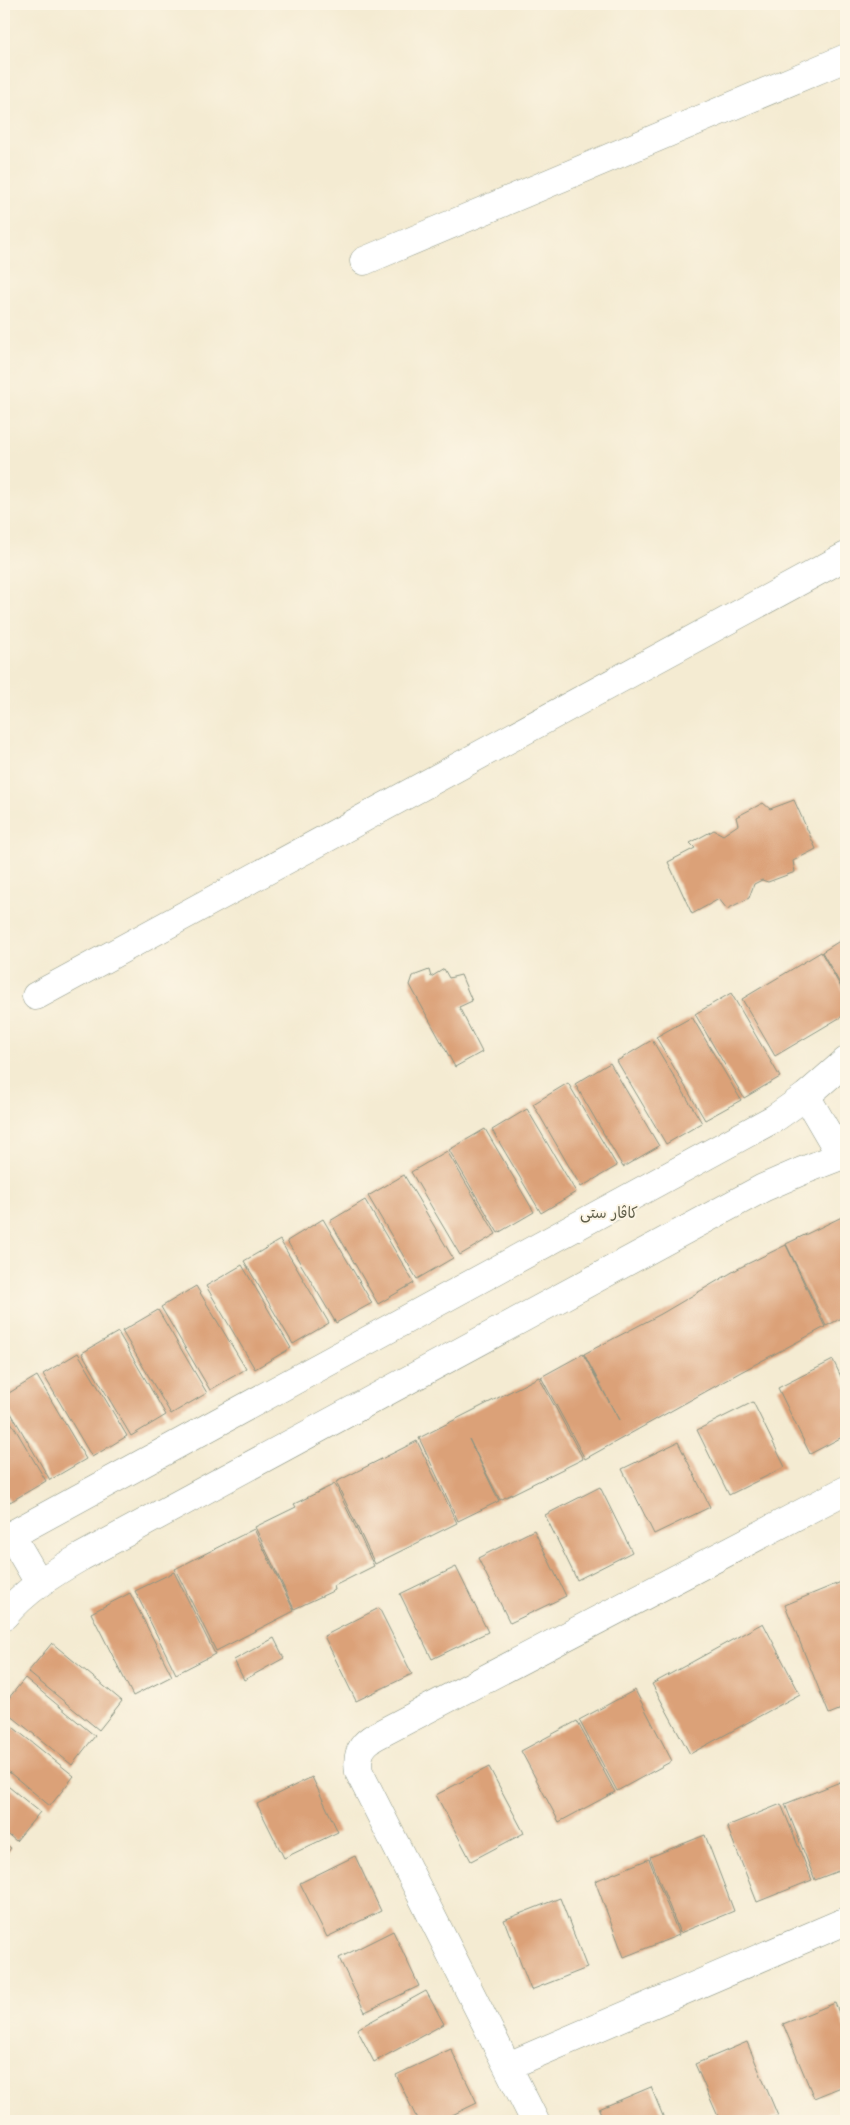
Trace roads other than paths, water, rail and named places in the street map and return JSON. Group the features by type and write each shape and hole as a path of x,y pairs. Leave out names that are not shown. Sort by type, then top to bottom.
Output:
{"street":[{"path":"364,261 846,58"},
{"path":"36,996 846,556"},
{"path":"39,1583 7,1537 775,1118 806,1096 846,1061"},
{"path":"4,1616 39,1583 81,1557 763,1188 844,1155 806,1096"},
{"path":"535,2121 359,1772 359,1754 362,1747 376,1736 846,1490"},
{"path":"508,2066 846,1921"}],"district":[{"name":"کاڤار ستی","path":"609,1213"}]}
